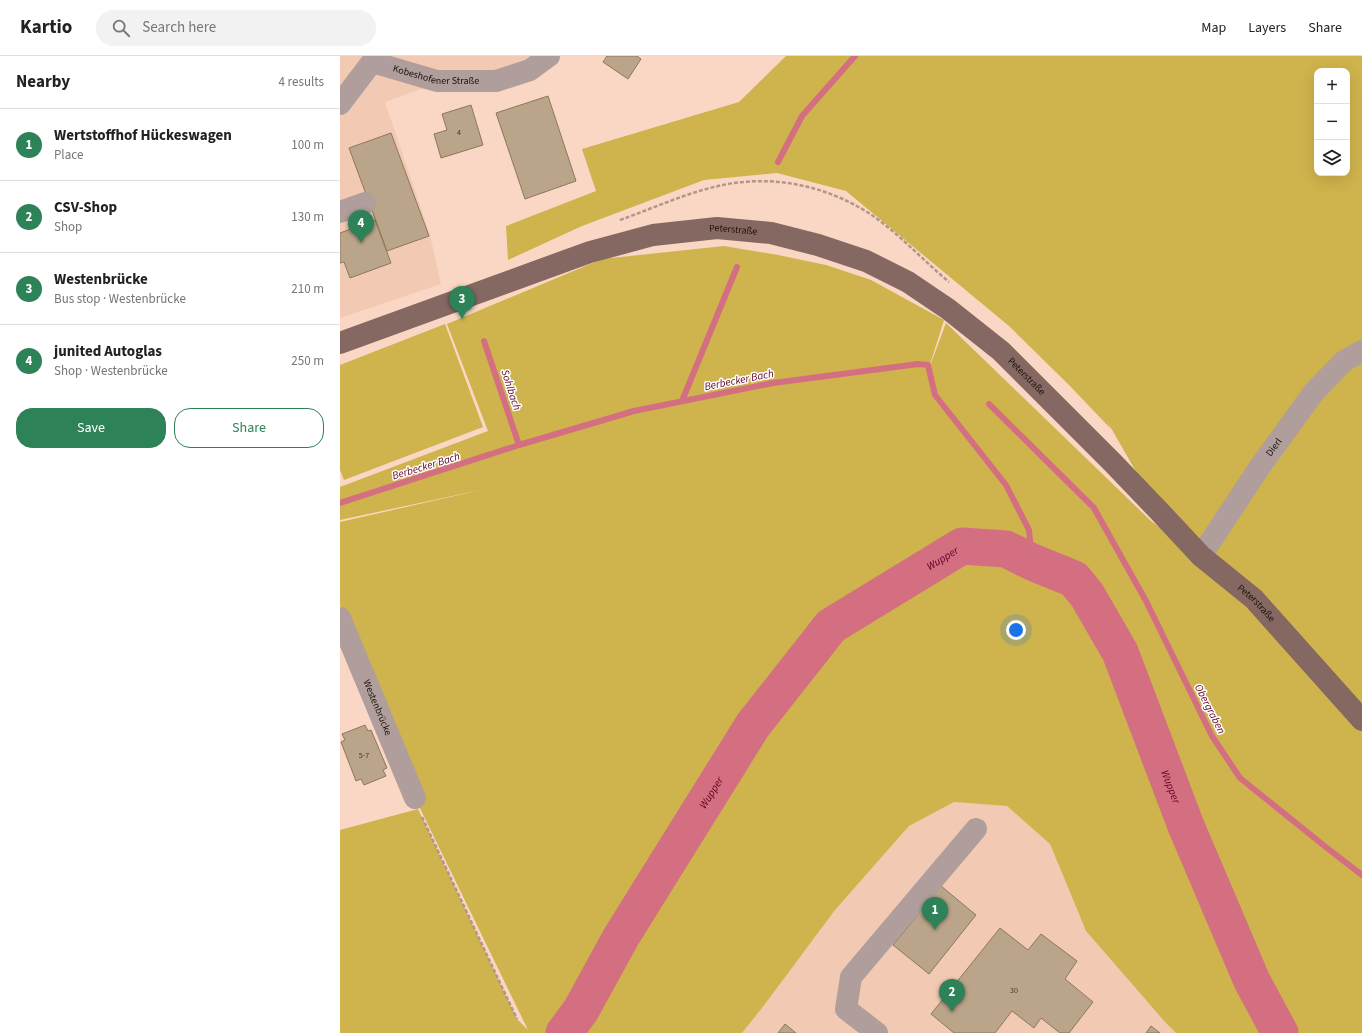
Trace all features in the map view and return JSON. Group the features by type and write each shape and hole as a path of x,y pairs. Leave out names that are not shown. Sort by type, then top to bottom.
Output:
{"main road":[{"name":"Peterstraße","path":"340,343 590,252 653,235 717,228 771,233 818,245 866,261 908,282 948,309 1001,352 1118,468 1201,556 1254,599 1362,720"}],"street":[{"name":"Kobeshofener Straße","path":"340,104 372,59 437,81 496,81 530,70 549,56"},
{"path":"340,212 365,203"},
{"name":"Dierl","path":"1201,556 1259,468 1314,392 1344,361 1362,351"},
{"name":"Westenbrücke","path":"340,618 415,798"},
{"path":"877,1033 846,1009 851,977 976,829"}],"path":[{"path":"619,220 699,191 724,185 766,180 792,183 821,190"},
{"path":"415,798 418,809 517,1019"}],"shaded area":[{"path":"340,56 549,56 498,86 421,89 385,102 430,235 441,284 340,318"},
{"path":"786,56 1362,56 1362,1033 1176,1033 1086,931 1050,844 1007,806 954,802 909,826 835,910 742,1033 340,1033 340,830 418,809 517,1019 528,1030 415,798 340,605 340,522 485,489 340,520 340,487 488,431 447,324 602,259 724,246 826,265 871,280 944,320 927,374 946,323 1151,521 1199,555 1158,510 1107,421 1111,429 1009,326 846,191 777,173 704,180 582,226 508,260 506,226 596,191 582,149 739,102"},
{"path":"445,324 483,427 344,480 340,470 340,365"},
{"path":"954,802 1007,806 1050,844 1086,931 1176,1033 742,1033 835,910 909,826"}],"building":[{"path":"607,56 637,56 641,59 628,79 603,62"},
{"path":"548,96 576,181 525,199 496,113"},
{"path":"471,105 483,145 441,158 434,134 447,130 442,114"},
{"path":"391,133 429,236 387,251 349,148"},
{"path":"375,220 391,263 350,278 344,262 340,263 340,233"},
{"path":"365,725 368,731 371,730 387,768 383,770 386,776 364,785 361,779 356,781 341,742 345,740 342,734"},
{"path":"941,886 976,915 929,974 893,945"},
{"path":"1000,928 1028,950 1041,934 1077,961 1065,979 1093,1002 1069,1033 1060,1033 1041,1018 1034,1028 1012,1011 995,1033 954,1033 931,1014"},
{"path":"785,1024 796,1033 778,1033"},
{"path":"1151,1026 1160,1033 1146,1033"}],"waterway":[{"path":"778,162 802,116 855,56"},
{"path":"682,401 737,267"},
{"name":"Sohlbach","path":"484,341 519,445"},
{"name":"Berbecker Bach","path":"340,503 519,445 634,411 773,383 918,364 928,365 935,395 1006,485 1029,530 1032,562"},
{"name":"Obergraben","path":"989,404 1094,508 1146,601 1212,736 1240,778 1362,875"},
{"name":"Wupper","path":"564,1033 581,1010 621,937 753,725 831,626 962,546 1006,549 1032,562 1074,579 1087,595 1120,652 1186,826 1252,981 1280,1033"}],"place":[{"name":"junited Autoglas","path":"361,243"},
{"name":"Westenbrücke","path":"462,319"},
{"name":"Wertstoffhof Hückeswagen","path":"935,930"},
{"name":"CSV-Shop","path":"952,1012"}]}
